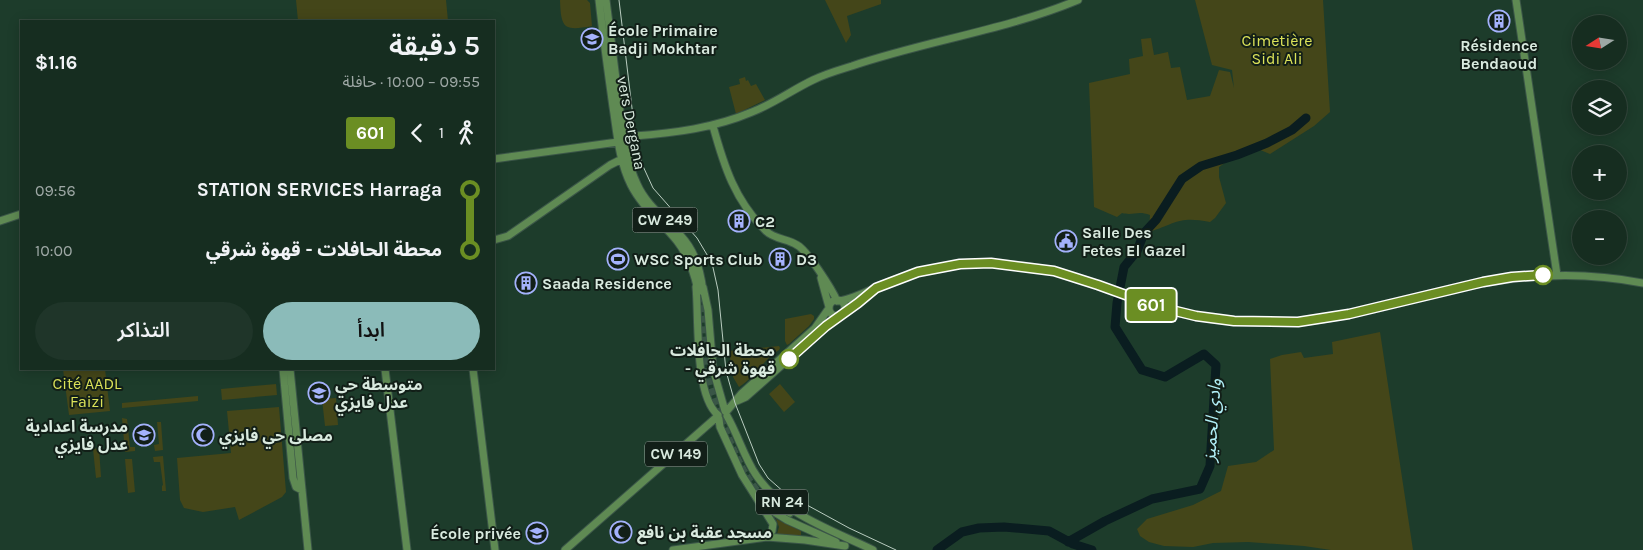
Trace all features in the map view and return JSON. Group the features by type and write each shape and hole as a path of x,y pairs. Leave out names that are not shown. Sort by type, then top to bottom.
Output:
{"main road":[{"name":"vers Dergana","path":"599,0 605,19 618,142 630,184 636,195 684,251 698,276 701,291"},
{"name":"CW 249","path":"606,0 605,19 626,149 637,185 653,207 689,247 698,276"},
{"path":"621,118 627,129 634,136 670,134 713,126 754,112 814,79 934,42 1015,22 1078,0"},
{"path":"1516,0 1557,275"},
{"path":"713,126 723,163 742,203 768,233 802,248 830,286 838,301 844,306 842,314"},
{"path":"626,149 634,136"},
{"path":"495,159 618,142"},
{"path":"495,240 508,236 610,165 622,159"},
{"path":"0,221 20,214"},
{"path":"724,402 721,407 715,408 716,414 723,420 726,413 736,402 746,397 814,328 831,303 854,297 918,272 960,264 991,263 1054,271 1159,307 1196,316 1234,321 1298,322 1349,314 1437,292 1512,277 1557,275 1612,277 1643,283"},
{"path":"820,273 830,312 834,316 842,314"},
{"path":"698,276 708,310 713,369 726,413"},
{"path":"698,276 700,368 705,389 720,427 707,427"},
{"path":"773,369 876,288"},
{"path":"283,370 293,481 296,487 302,490"},
{"path":"290,370 308,550"},
{"path":"385,370 407,550"},
{"path":"473,370 495,550"},
{"name":"RN 24","path":"726,413 748,463 771,493 784,504 812,521 873,550"},
{"path":"707,427 716,414"},
{"name":"CW 149","path":"565,550 707,427"},
{"name":"RN 24","path":"720,427 742,475 773,524 772,531 767,537"},
{"path":"724,437 730,432 736,434"},
{"name":"RN 24","path":"757,499 787,520 849,548"},
{"path":"847,537 771,503 849,548"},
{"name":"RN 24","path":"674,550 767,537 804,540 849,548"},
{"path":"569,550 575,542"}],"green space":[{"path":"296,0 446,0 448,20 298,20"},
{"path":"560,0 587,0 590,3 592,26 570,28 566,26 561,17"},
{"path":"825,0 881,0 881,4 847,16 851,35 846,43"},
{"name":"Cimetière Sidi Ali","path":"1195,0 1323,0 1330,112 1314,126 1270,154 1253,147 1244,149 1219,167 1219,177 1226,203 1210,222 1184,220 1149,232 1150,215 1122,213 1117,217 1094,207 1089,83 1130,74 1129,59 1143,56 1141,39 1151,38 1154,55 1168,52 1171,68 1180,67 1187,100 1210,96 1219,70 1230,72 1234,88 1232,70 1212,65"},
{"path":"745,77 751,86 756,84 765,100 736,114 729,87 740,84 739,79"},
{"path":"811,314 814,316 814,319 809,326 787,345 785,341 785,319"},
{"path":"1380,332 1413,550 1331,550 1248,542 1213,543 1193,547 1164,546 1149,542 1140,536 1137,529 1147,519 1193,505 1221,491 1228,466 1256,462 1274,450 1270,359 1301,352 1304,358 1333,354 1332,342"},
{"path":"779,346 779,350 739,387 733,377 729,351"},
{"name":"Cité AADL Faizi","path":"63,370 105,370 110,411 69,415"},
{"path":"276,384 277,395 222,400 221,389"},
{"path":"780,384 795,402 784,412 769,394"},
{"path":"198,396 198,401 122,408 122,403"},
{"path":"336,398 338,425 325,426 322,399"},
{"path":"279,407 286,492 282,497 239,520 235,507 203,512 184,508 180,500 177,458 231,453 227,411"},
{"path":"122,418 127,419 130,447 135,447 135,451 125,452"},
{"path":"157,422 161,422 163,450 155,451 154,445 159,444"},
{"path":"99,448 101,477 96,478 93,449"},
{"path":"163,456 166,491 162,491 160,462 154,462 153,457"},
{"path":"125,459 132,459 135,492 128,493"},
{"path":"776,519 801,531 801,536 777,534 779,527"}],"waterway":[{"name":"وادي الحميز","path":"1068,542 1105,521 1152,499 1200,489 1210,466 1216,365 1204,354 1165,377 1142,370 1115,327 1117,303 1124,267 1137,251 1144,233 1156,220 1182,179 1201,166 1267,143 1292,130 1306,118"},
{"name":"وادي الحميز","path":"937,550 962,532 979,528 1004,527 1049,531 1073,544 1092,550"}],"tunnel":[{"path":"699,295 704,357 712,393 742,468 760,494 771,505"}],"tram line":[{"path":"619,0 635,133 642,164 653,188 697,238 712,263 718,290 726,371 735,403 759,464 768,478 785,493 849,528 896,550"}],"bus line":[{"name":"601","path":"789,359 826,326 876,288 918,272 960,264 991,263 1054,271 1159,307 1196,316 1234,321 1298,322 1349,314 1483,282 1512,277 1543,275"}],"place":[{"name":"Résidence Bendaoud","path":"1499,21"},
{"name":"École Primaire Badji Mokhtar","path":"592,39"},
{"name":"C2","path":"739,221"},
{"name":"Salle Des Fetes El Gazel","path":"1066,241"},
{"name":"WSC Sports Club","path":"618,259"},
{"name":"D3","path":"780,259"},
{"name":"Saada Residence","path":"526,283"},
{"name":"محطة الحافلات - قهوة شرقي","path":"789,359"},
{"name":"متوسطة حي عدل فايزي","path":"319,393"},
{"name":"مدرسة اعدادية عدل فايزي","path":"144,435"},
{"name":"مصلى حي فايزي","path":"203,435"},
{"name":"مسجد عقبة بن نافع","path":"621,532"},
{"name":"École privée","path":"537,533"}]}
